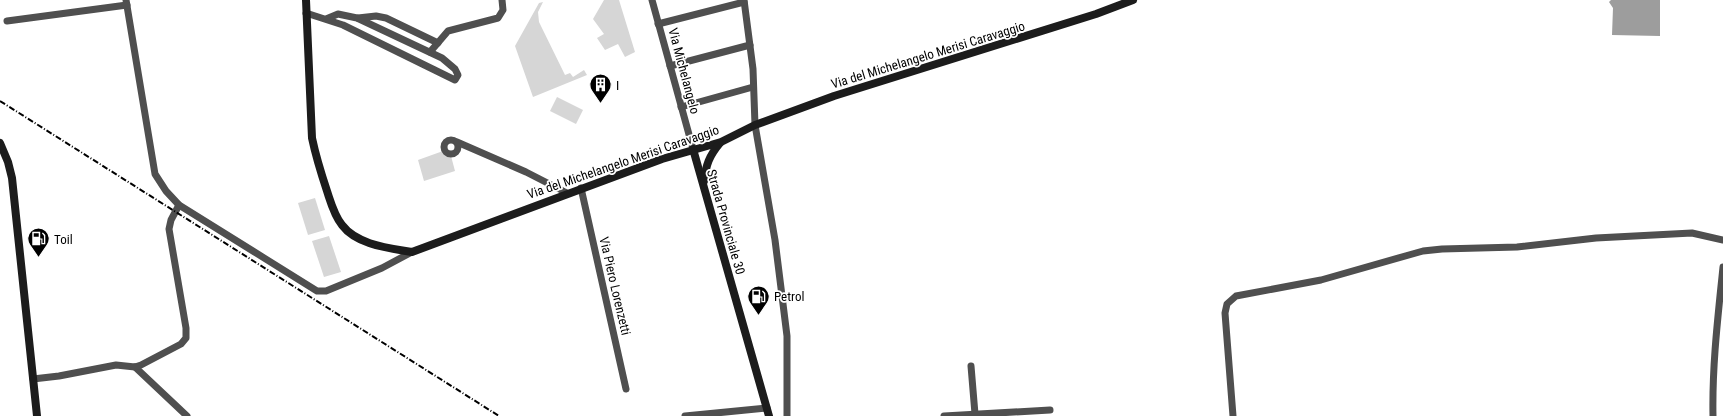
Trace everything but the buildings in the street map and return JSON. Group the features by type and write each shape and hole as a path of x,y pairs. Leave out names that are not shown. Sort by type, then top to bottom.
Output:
{"street":[{"name":"Via del Michelangelo Merisi Caravaggio","path":"306,0 314,102 312,138 316,160 335,214 342,226 356,237 384,248 412,252 581,188 693,149 721,142 755,125 841,94 1096,14 1133,0"},
{"path":"430,52 448,31 498,18 502,10 502,0"},
{"name":"Via Michelangelo","path":"652,0 693,149"},
{"path":"658,24 744,1 750,44 755,125 775,240 787,336 787,416"},
{"path":"7,21 126,2 155,174 169,195 179,205 317,291 326,291 382,268 412,252"},
{"path":"306,13 343,25 455,80 458,75 455,68 446,60 357,18 338,14 326,19"},
{"path":"357,18 376,16 386,18 438,43"},
{"path":"670,66 750,44"},
{"path":"681,107 753,87"},
{"path":"457,142 526,172 567,193"},
{"path":"704,186 706,162 710,154 721,142"},
{"path":"0,143 8,162 12,178 37,416"},
{"name":"Strada Provinciale 30","path":"693,149 749,350 768,412"},
{"name":"Via Piero Lorenzetti","path":"581,188 626,389"},
{"path":"33,379 59,376 116,365 135,367 176,347 186,338 186,328 170,229 171,220 179,205"},
{"path":"1232,416 1225,313 1227,304 1236,296 1321,280 1416,253 1436,250 1517,247 1596,238 1692,233 1723,240"},
{"path":"1713,416 1716,332 1723,267"},
{"path":"971,366 975,414"},
{"path":"135,367 187,416"},
{"path":"944,416 1050,410"},
{"path":"685,416 768,412"}],"shaded area":[{"path":"604,0 619,0 635,52 625,57 618,44 605,50 597,38 604,34 593,19"},
{"path":"1611,0 1660,0 1660,36 1612,35 1613,8 1609,2"},
{"path":"543,2 538,12 539,22 565,75 570,73 573,77 584,70 587,75 533,97 515,46 539,3"},
{"path":"557,97 583,110 576,124 550,111"},
{"path":"443,151 451,156 455,171 424,181 418,160"},
{"path":"315,198 325,230 308,235 298,203"},
{"path":"329,236 341,272 324,277 312,241"}],"railway":[{"path":"0,101 499,416"}],"place":[{"name":"I","path":"601,104"},
{"name":"Toil","path":"39,258"},
{"name":"Petrol","path":"759,316"}]}
